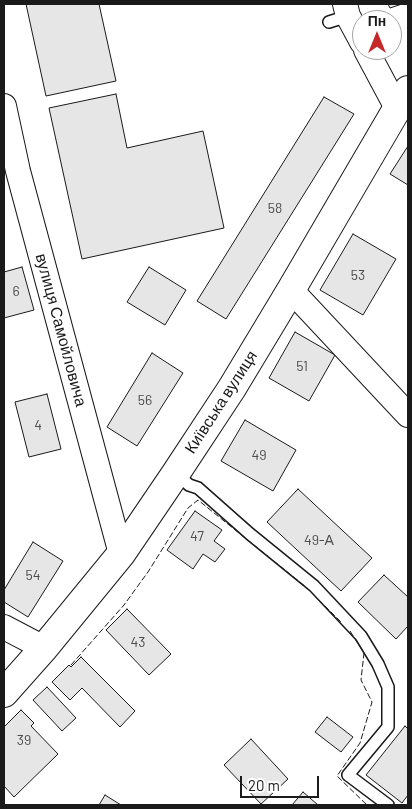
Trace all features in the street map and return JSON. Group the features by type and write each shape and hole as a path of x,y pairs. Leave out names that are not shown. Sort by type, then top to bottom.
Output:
{"main road":[{"name":"Київська вулиця","path":"4,693 44,648 121,554 232,388 403,99"}],"street":[{"path":"341,14 352,29"},
{"path":"374,60 403,99"},
{"name":"вулиця Самойловича","path":"4,106 18,172 121,554"},
{"path":"291,290 408,415"},
{"path":"4,627 44,648"}],"lane":[{"path":"176,472 189,485 198,488 250,534 314,586 362,636 378,664 388,687 388,727 348,775 388,805"}],"building":[{"path":"26,4 99,4 116,81 46,96"},
{"path":"388,4 402,4 390,8"},
{"path":"116,94 127,148 203,131 224,228 82,259 49,108"},
{"path":"324,97 354,114 226,319 197,301"},
{"path":"408,146 408,185 390,174"},
{"path":"353,234 396,259 363,315 320,290"},
{"path":"22,267 34,310 4,318 4,272"},
{"path":"149,267 186,290 165,325 127,302"},
{"path":"295,332 335,355 309,401 269,378"},
{"path":"152,353 183,373 137,446 107,427"},
{"path":"47,394 61,449 29,457 15,402"},
{"path":"245,420 296,450 273,491 221,461"},
{"path":"298,489 372,558 341,591 267,522"},
{"path":"195,511 222,530 214,541 225,549 215,562 203,554 193,569 167,550"},
{"path":"33,542 63,561 28,617 4,602 4,590"},
{"path":"384,575 408,597 408,626 396,639 358,602"},
{"path":"127,609 171,654 149,675 106,630"},
{"path":"81,657 135,711 120,727 82,688 70,700 52,682 69,665 71,667"},
{"path":"47,687 76,718 62,731 33,700"},
{"path":"21,710 34,723 31,726 58,754 14,797 4,786 4,727"},
{"path":"327,717 353,737 341,752 315,732"},
{"path":"405,726 408,729 408,795 402,803 366,775"},
{"path":"251,739 288,779 261,804 224,765"},
{"path":"303,792 318,805 292,805"},
{"path":"105,795 121,805 99,805"}],"fence":[{"path":"71,665 124,605 148,572 188,508 198,500 306,587 341,622"},
{"path":"350,631 364,653 361,680 372,702 360,743 337,776 367,805"}]}
